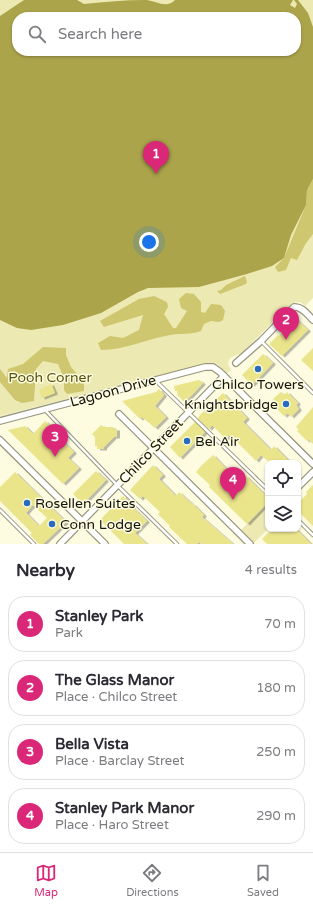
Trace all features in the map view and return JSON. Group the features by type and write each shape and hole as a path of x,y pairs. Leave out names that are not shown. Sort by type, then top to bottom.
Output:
{"street":[{"path":"236,363 261,342 293,308 301,308 313,320"},
{"name":"Lagoon Drive","path":"0,421 210,366 216,368 224,376"},
{"path":"224,376 313,464"},
{"name":"Chilco Street","path":"60,544 224,376"},
{"path":"119,414 250,544"},
{"path":"0,440 105,544"},
{"path":"301,484 313,472"}],"lane":[{"path":"261,342 313,393"},
{"path":"157,380 159,384 188,413 265,487"},
{"path":"45,409 47,413 177,544"},
{"path":"0,510 34,544"},
{"path":"301,523 313,535"}],"green space":[{"name":"Pooh Corner","path":"0,0 313,0 313,298 305,306 300,302 292,303 242,353 230,358 228,364 231,370 227,373 217,364 209,363 0,416"},
{"path":"265,506 265,532 254,543 241,530"}],"shaded area":[{"path":"24,0 77,0 84,4 146,0 161,4 168,4 175,0 293,0 290,5 295,8 297,4 294,0 298,0 308,13 313,27 313,179 307,190 306,205 291,235 284,258 272,266 199,287 148,288 101,313 63,325 31,330 17,328 0,320 0,16"},
{"path":"313,179 313,234 306,243 297,260 291,258 286,270 278,272 275,267 284,258 306,205 307,190"},
{"path":"245,276 247,282 246,284 220,294 217,291 221,290 226,285"},
{"path":"186,293 194,294 201,302 201,312 205,313 211,304 221,305 225,311 223,320 219,322 211,321 204,324 201,331 197,332 170,335 110,350 101,350 98,343 110,336 123,338 139,330 143,315 104,327 100,321 139,299 154,296 167,302 168,307 164,314 173,328 176,328 187,311 181,308 179,299"},
{"path":"43,347 66,348 66,355 71,367 84,382 84,391 67,394 64,390 64,379 58,364 43,361 36,369 34,401 22,403 15,400 0,382 0,369 7,378 8,369 23,364"}],"building":[{"path":"295,318 308,330 282,356 269,344 278,335 279,336"},
{"path":"313,348 313,371 301,360"},
{"name":"Chilco Towers","path":"263,354 273,363 252,385 242,375"},
{"path":"199,380 203,383 187,400 184,402 179,396 178,397 174,386"},
{"path":"51,384 55,393 42,398 39,390"},
{"path":"159,389 164,395 155,406 166,417 155,428 142,417 140,419 122,401 156,392"},
{"name":"Knightsbridge","path":"281,392 285,395 287,392 298,403 296,405 299,409 291,417 288,413 284,416 274,406 277,403 273,399"},
{"path":"223,393 247,418 243,422 271,450 274,446 288,460 267,460 261,455 256,461 230,435 226,439 212,425 209,429 198,419 199,416"},
{"path":"313,407 313,444 308,439 307,441 297,431 299,430 296,427"},
{"path":"45,421 56,431 54,433 74,452 68,458 79,468 63,484 8,430 25,426 33,434"},
{"name":"Bel Air","path":"195,422 205,432 180,458 170,447"},
{"path":"101,425 104,427 113,427 113,429 117,429 117,437 114,437 104,447 104,449 97,449 97,446 95,446 95,437 92,434"},
{"path":"213,455 240,483 246,476 265,495 265,505 247,524 209,487 210,485 196,472"},
{"path":"153,465 163,475 159,479 176,496 179,492 204,515 202,517 233,544 201,544 199,542 197,544 187,544 158,514 160,512 143,496 140,499 130,490"},
{"path":"96,471 106,480 83,504 73,494"},
{"path":"15,472 66,522 43,544 39,544 30,535 32,533 0,501 0,487","holes":["33,505 47,518 39,526 26,513"]},
{"path":"313,485 313,526 301,514 301,500 307,494 306,492"},
{"path":"123,496 147,521 135,533 147,544 124,544 100,520"},
{"path":"269,532 299,532 311,544 267,544 262,539"}],"place":[{"name":"Stanley Park","path":"156,174"},
{"name":"The Glass Manor","path":"286,340"},
{"name":"Chilco Towers","path":"258,369"},
{"name":"Knightsbridge","path":"286,404"},
{"name":"Bel Air","path":"187,441"},
{"name":"Bella Vista","path":"55,457"},
{"name":"Stanley Park Manor","path":"233,500"},
{"name":"Rosellen Suites","path":"27,503"},
{"name":"Conn Lodge","path":"52,524"}]}
